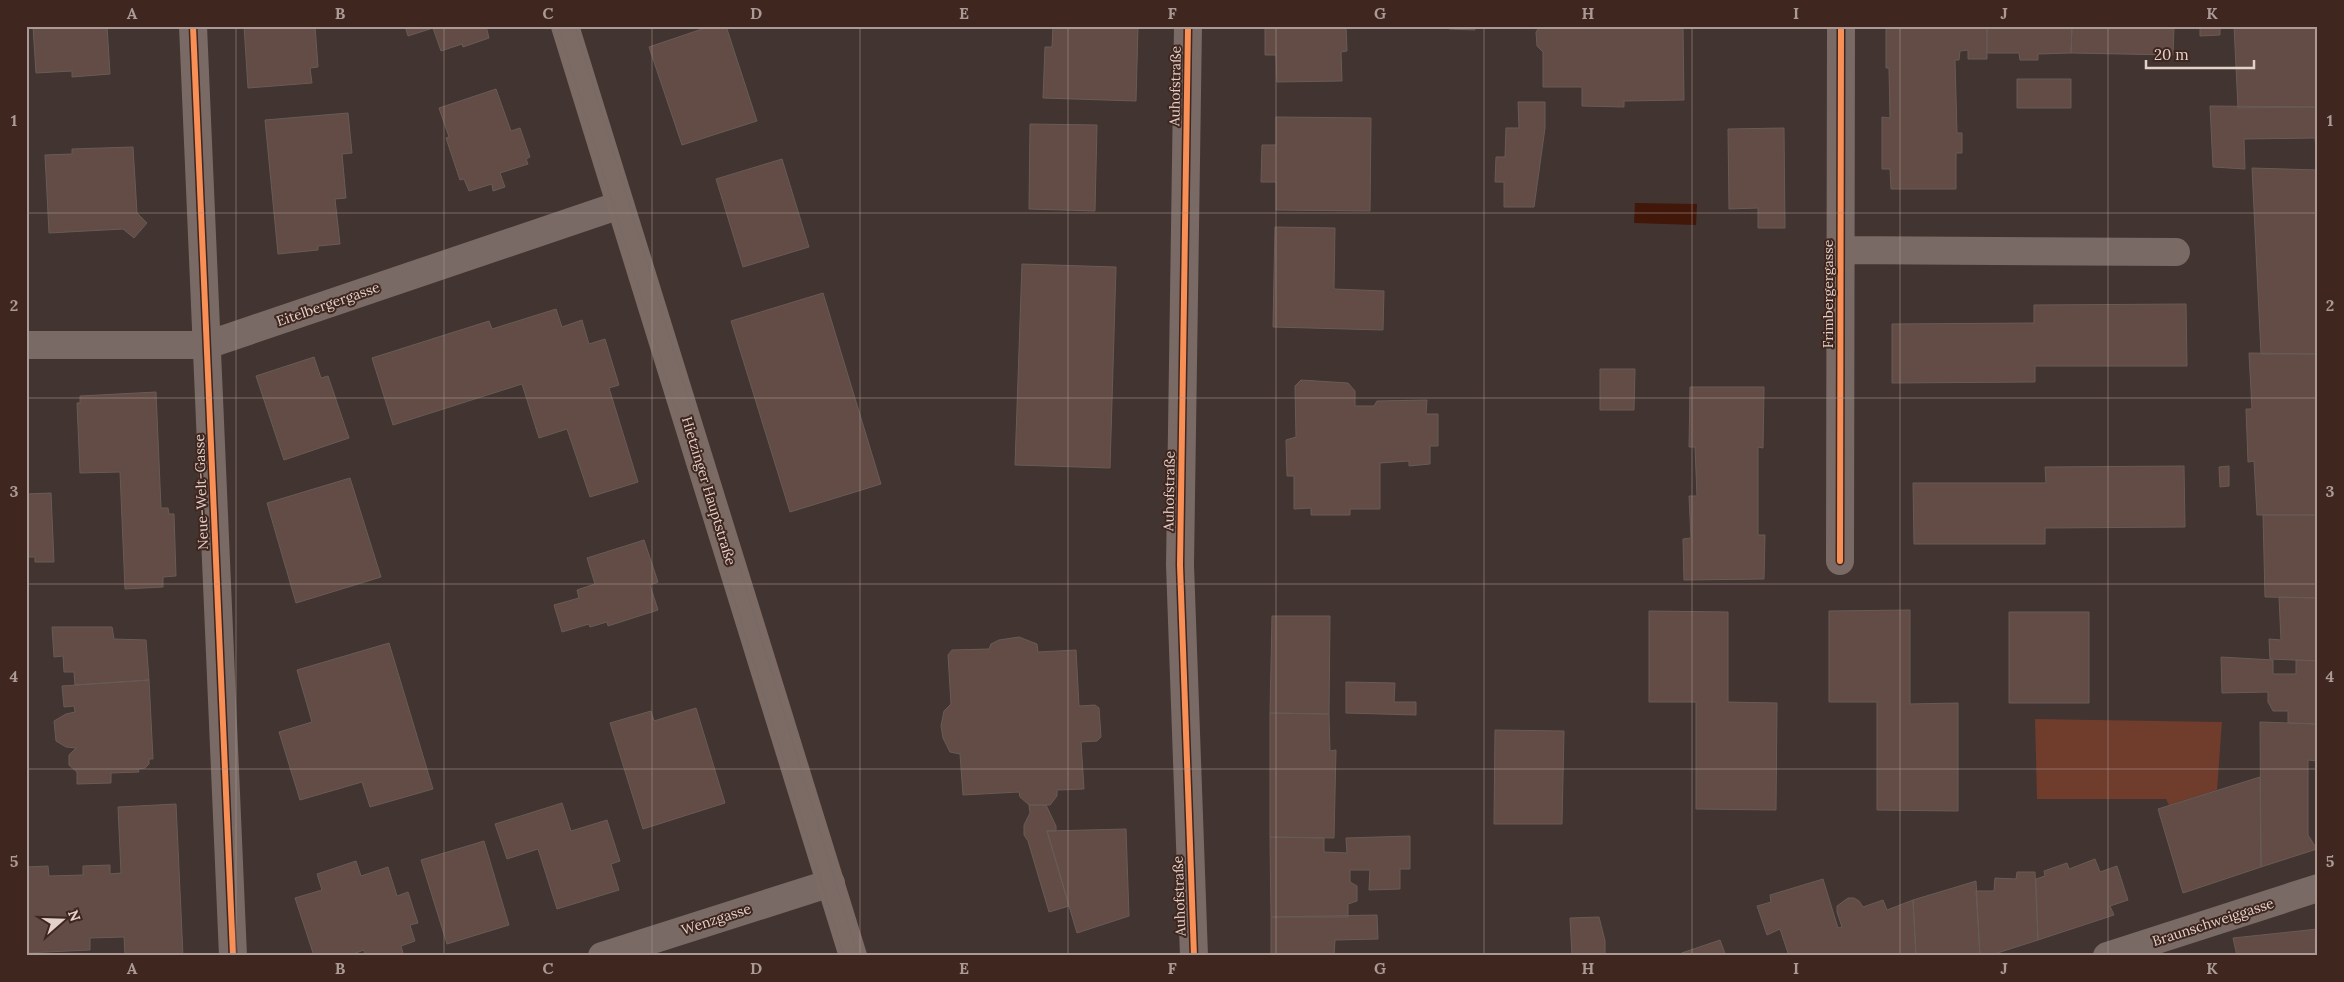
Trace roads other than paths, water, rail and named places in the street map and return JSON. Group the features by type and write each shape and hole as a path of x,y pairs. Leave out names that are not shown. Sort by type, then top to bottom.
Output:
{"main road":[{"name":"Hietzinger Hauptstraße","path":"565,26 853,956"}],"street":[{"name":"Neue-Welt-Gasse","path":"193,26 233,956"},
{"name":"Auhofstraße","path":"1188,26 1180,565 1194,956"},
{"name":"Frimbergergasse","path":"1840,561 1841,26"},
{"name":"Eitelbergergasse","path":"26,345 207,345 620,205"},
{"path":"1840,250 2176,252"},
{"name":"Wenzgasse","path":"602,956 831,883"},
{"name":"Braunschweiggasse","path":"2107,956 2318,888"}],"tram line":[{"path":"558,26 844,956"},
{"path":"575,26 858,956"}]}
